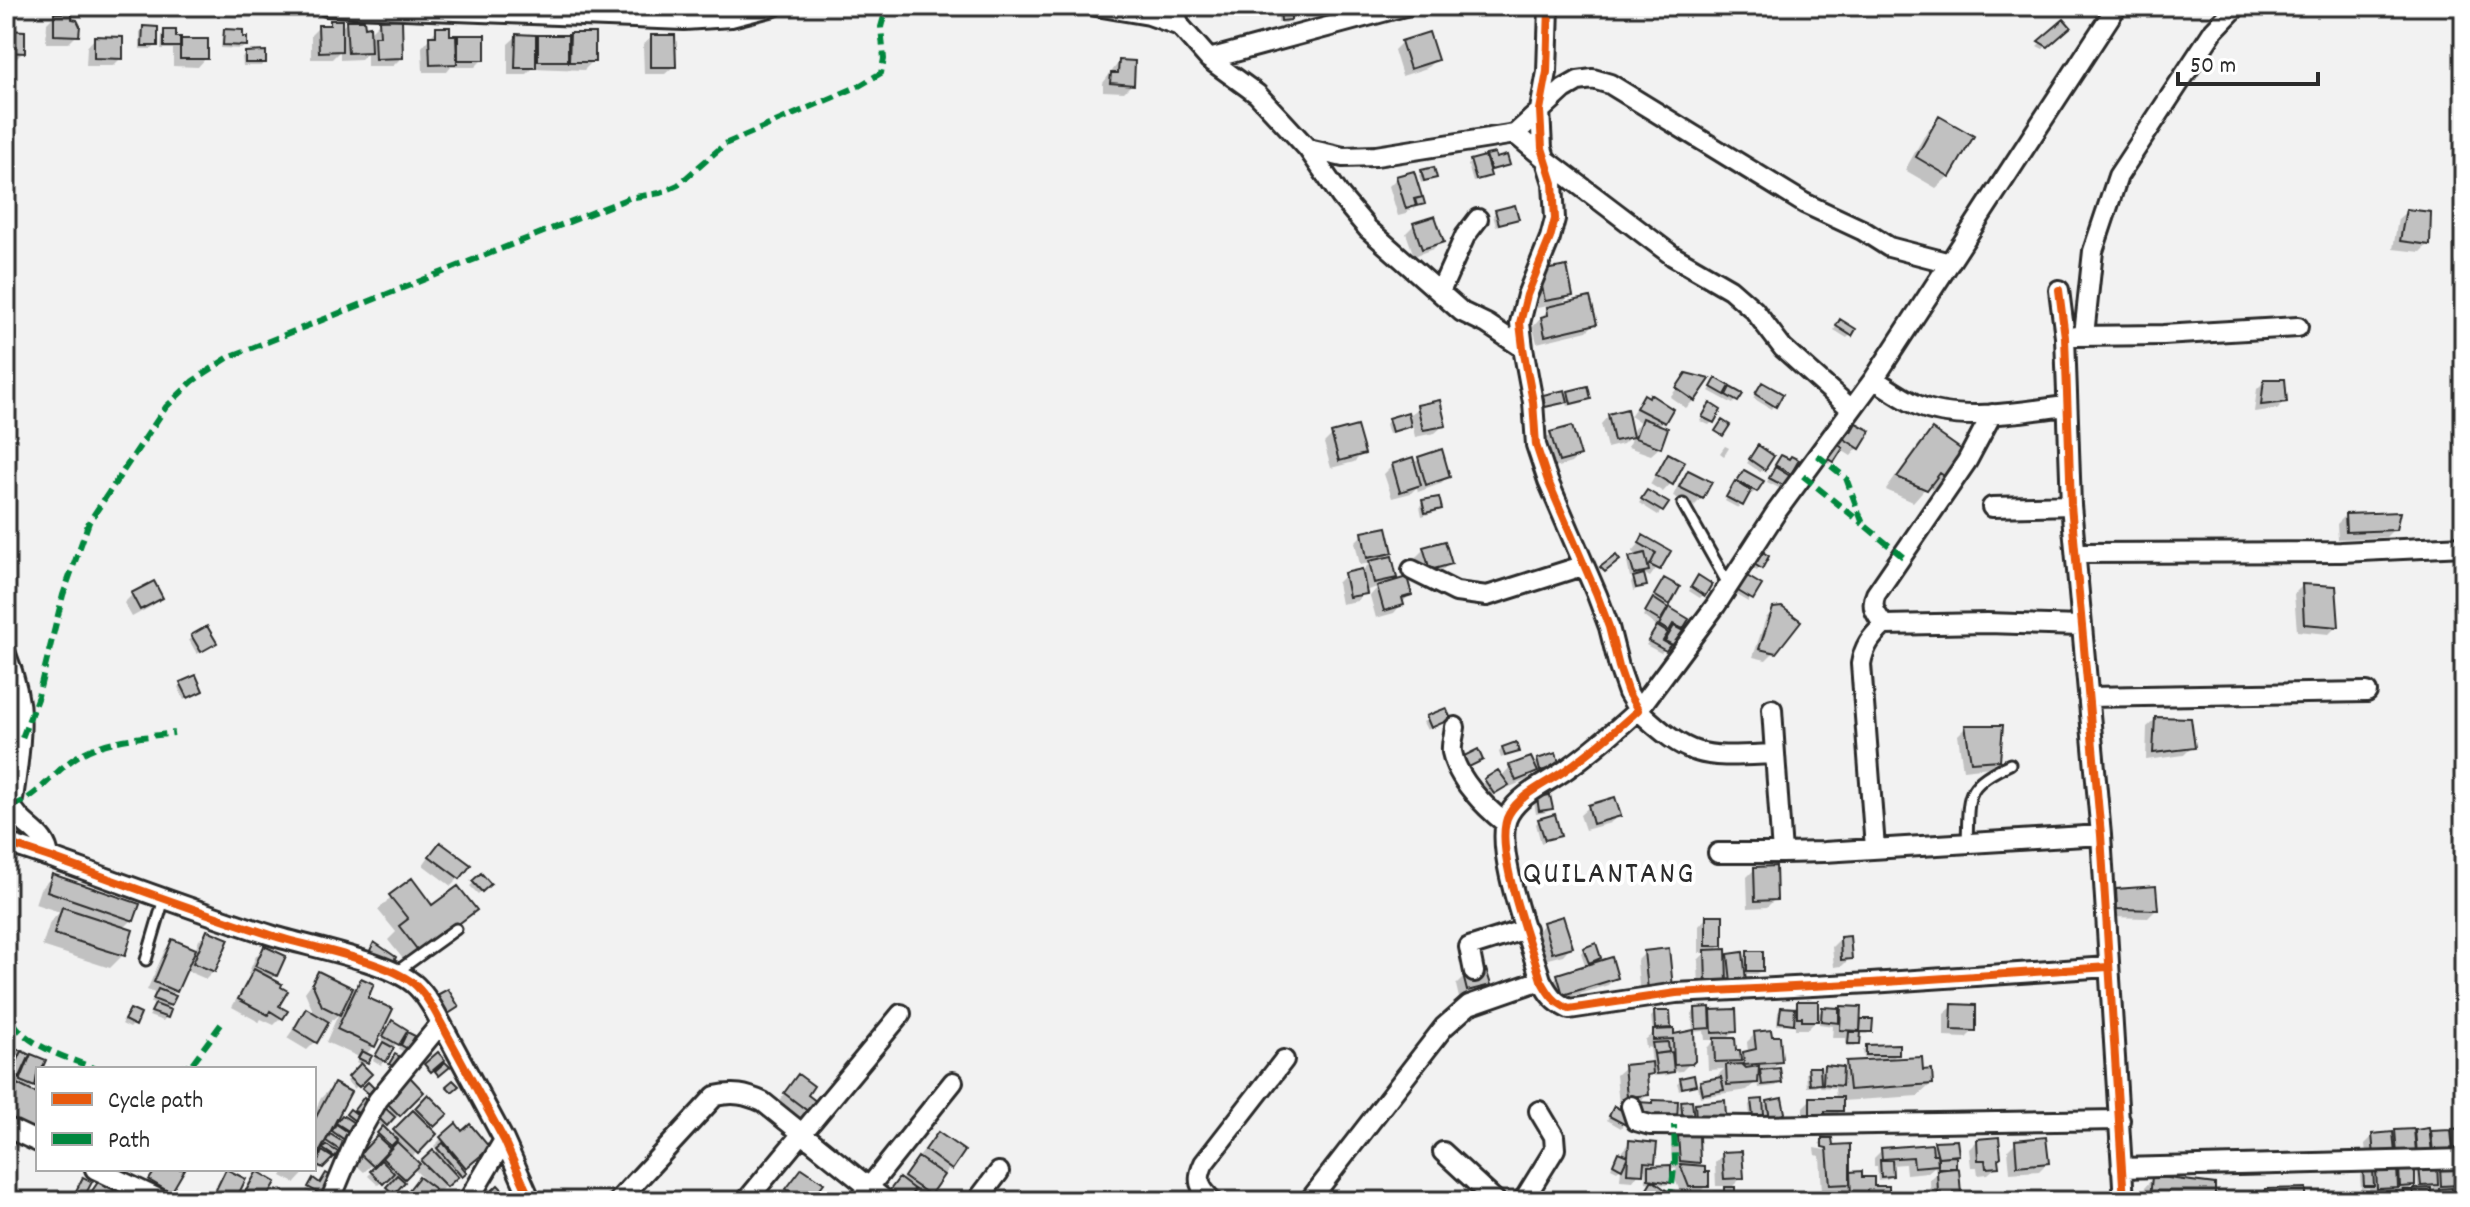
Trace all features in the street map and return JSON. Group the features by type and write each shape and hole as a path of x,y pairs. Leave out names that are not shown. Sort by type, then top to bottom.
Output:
{"street":[{"path":"327,6 688,13 731,17 771,6"},
{"path":"1096,6 1149,15 1180,26"},
{"path":"1173,6 1180,26 1209,59 1257,94 1308,149 1368,229 1462,312 1523,348"},
{"path":"1209,59 1405,6"},
{"path":"1549,6 1547,72 1540,110 1542,148 1549,162 1555,219 1520,323 1533,402 1536,445 1609,627 1623,680 1638,710 1685,749 1714,756 1775,754"},
{"path":"2108,967 1676,993 1569,1009 1555,1002 1541,980 1504,855 1503,833 1508,815 1520,801 1563,772 1638,710 1716,605 1850,408 1874,379 2117,6"},
{"path":"2084,335 2093,251 2118,176 2214,30 2237,6"},
{"path":"1308,149 1343,157 1376,156 1515,134 1564,89 1578,81 1593,79 1610,84 1804,203 1862,230 1889,247 1950,263"},
{"path":"1515,134 1673,256 1730,289 1754,310 1783,348 1850,408"},
{"path":"1440,292 1465,236 1478,219"},
{"path":"2059,290 2065,337 2071,505 2101,835 2124,1201"},
{"path":"2065,337 2298,327"},
{"path":"1874,379 1919,406 1945,413 1992,414 2067,406"},
{"path":"1884,625 1873,610 1872,602 1876,594 1967,461 1992,414"},
{"path":"1992,507 2071,505"},
{"path":"2077,553 2341,552 2464,546"},
{"path":"1412,570 1456,592 1487,596 1582,566"},
{"path":"1884,625 1987,623 2081,626"},
{"path":"1875,848 1861,664 1864,650 1884,625"},
{"path":"6,654 22,707 22,738 12,806 15,814 46,842 49,857"},
{"path":"2088,697 2367,692"},
{"path":"1772,709 1782,853"},
{"path":"1455,727 1452,751 1462,779 1505,823"},
{"path":"1718,853 1782,853 2101,835"},
{"path":"6,846 16,846 164,899 395,973 413,984 432,1005 504,1140 531,1201"},
{"path":"1474,972 1469,947 1526,929"},
{"path":"1309,1201 1444,1027 1469,1005 1541,980"},
{"path":"746,1201 901,1014"},
{"path":"330,1201 355,1141 378,1100 441,1023"},
{"path":"1213,1201 1198,1183 1204,1163 1284,1060"},
{"path":"863,1194 953,1082"},
{"path":"618,1201 715,1096 742,1093 763,1102 863,1194 886,1201"},
{"path":"1631,1106 1633,1117 1641,1123 1705,1127 2120,1120"},
{"path":"1523,1201 1555,1149 1554,1136 1539,1111"},
{"path":"6,1127 36,1141"},
{"path":"468,1201 504,1140"},
{"path":"1443,1152 1496,1201"},
{"path":"2121,1168 2464,1159"},
{"path":"99,1171 163,1201"},
{"path":"977,1201 999,1172"}],"lane":[{"path":"1683,504 1728,584"},
{"path":"1967,843 1972,789 1987,775 2010,764"},
{"path":"146,960 164,899"},
{"path":"395,973 456,929"}],"building":[{"path":"1291,8 1291,20 1281,21 1280,9"},
{"path":"54,13 72,13 72,19 77,20 80,26 79,36 54,35"},
{"path":"402,19 403,58 375,59 374,36 380,36 379,20"},
{"path":"2064,19 2071,27 2048,47 2038,41"},
{"path":"330,20 342,20 342,51 319,52 318,25 330,25"},
{"path":"346,20 364,20 365,27 370,26 371,52 348,53"},
{"path":"143,26 158,27 158,46 142,46"},
{"path":"436,27 450,27 450,35 456,35 457,64 430,65 429,36 436,36"},
{"path":"224,29 243,30 247,46 223,45"},
{"path":"6,30 25,31 25,53 6,52"},
{"path":"164,30 176,30 176,37 181,37 181,47 164,47"},
{"path":"1429,32 1438,60 1410,69 1401,41"},
{"path":"570,33 595,33 595,62 569,62"},
{"path":"516,34 536,35 536,68 515,68"},
{"path":"458,35 485,35 485,60 458,60"},
{"path":"538,35 568,35 568,61 538,61"},
{"path":"651,35 675,35 676,67 651,67"},
{"path":"94,36 123,37 123,59 94,58"},
{"path":"180,39 208,39 208,59 180,59"},
{"path":"266,51 266,63 245,63 245,52"},
{"path":"1119,60 1135,61 1134,85 1110,83 1111,73 1118,73"},
{"path":"1939,116 1974,136 1950,177 1916,157"},
{"path":"1495,153 1496,158 1507,155 1510,165 1491,170 1486,155"},
{"path":"1485,156 1491,176 1476,180 1470,160"},
{"path":"1434,167 1437,178 1424,181 1421,170"},
{"path":"1414,171 1422,197 1414,199 1416,206 1406,209 1396,176"},
{"path":"1423,197 1425,204 1417,206 1415,199"},
{"path":"1515,205 1519,219 1499,224 1495,210"},
{"path":"2406,209 2431,212 2430,245 2400,241"},
{"path":"1435,216 1444,242 1422,249 1413,223"},
{"path":"1567,266 1573,296 1545,301 1539,271"},
{"path":"1590,297 1597,324 1545,336 1541,317 1548,315 1547,307"},
{"path":"1840,319 1856,329 1852,336 1836,326"},
{"path":"1686,373 1710,379 1695,401 1676,388"},
{"path":"1716,378 1730,386 1725,395 1711,387"},
{"path":"2264,379 2285,379 2287,402 2261,405"},
{"path":"1762,382 1783,394 1776,407 1755,394"},
{"path":"1588,386 1591,399 1571,404 1568,391"},
{"path":"1730,387 1743,394 1738,402 1726,395"},
{"path":"1565,390 1568,402 1545,407 1543,395"},
{"path":"1644,394 1649,397 1650,394 1673,409 1665,423 1636,408"},
{"path":"1440,400 1446,426 1423,430 1417,405"},
{"path":"1710,403 1721,410 1714,423 1702,417"},
{"path":"1627,409 1633,437 1614,441 1608,414"},
{"path":"1408,412 1411,426 1392,432 1388,418"},
{"path":"1642,418 1668,428 1661,448 1635,438"},
{"path":"1722,420 1730,425 1723,436 1715,431"},
{"path":"1856,423 1871,431 1860,449 1838,435 1842,427 1851,432"},
{"path":"1357,426 1365,454 1339,461 1331,433"},
{"path":"1572,426 1581,456 1559,462 1550,432"},
{"path":"1932,429 1969,455 1950,480 1940,473 1927,490 1897,477"},
{"path":"1832,441 1843,448 1834,462 1823,455"},
{"path":"1758,445 1774,456 1765,470 1749,459"},
{"path":"1442,449 1450,477 1426,485 1418,457"},
{"path":"1668,453 1685,462 1673,485 1656,475"},
{"path":"1781,455 1799,460 1791,474 1775,465"},
{"path":"1413,457 1421,485 1400,492 1392,464"},
{"path":"1775,467 1790,476 1784,486 1769,478"},
{"path":"1688,470 1712,482 1703,499 1679,487"},
{"path":"1744,470 1764,481 1757,492 1737,481"},
{"path":"1735,481 1751,491 1743,506 1726,497"},
{"path":"1647,490 1669,503 1663,512 1641,499"},
{"path":"1439,497 1442,509 1425,513 1422,500"},
{"path":"2400,512 2396,530 2346,532 2345,514"},
{"path":"1387,527 1393,553 1367,558 1362,532"},
{"path":"1643,535 1671,551 1660,570 1650,565 1656,553 1639,543"},
{"path":"1445,541 1452,564 1430,570 1423,547"},
{"path":"1758,549 1769,556 1762,569 1751,562"},
{"path":"1645,553 1649,571 1634,574 1629,557"},
{"path":"1616,555 1620,560 1605,572 1600,567"},
{"path":"1392,556 1397,578 1374,583 1369,561"},
{"path":"1362,569 1367,594 1349,597 1344,573"},
{"path":"1742,573 1762,585 1753,600 1733,588"},
{"path":"1644,574 1647,586 1636,588 1633,577"},
{"path":"1698,575 1712,584 1705,596 1691,587"},
{"path":"1407,577 1412,595 1402,598 1404,605 1384,611 1377,586"},
{"path":"1664,578 1680,587 1670,605 1654,595"},
{"path":"154,581 163,598 140,610 131,593"},
{"path":"2302,584 2336,586 2339,627 2304,624"},
{"path":"1653,598 1668,608 1660,621 1645,612"},
{"path":"1669,607 1689,619 1683,629 1673,624 1669,631 1659,625"},
{"path":"1782,607 1801,621 1776,653 1759,649 1773,608"},
{"path":"207,626 217,643 201,652 191,635"},
{"path":"1657,626 1668,633 1663,641 1670,645 1666,651 1648,641"},
{"path":"1674,626 1687,633 1678,648 1665,641"},
{"path":"196,675 203,691 188,698 180,682"},
{"path":"1446,708 1451,719 1431,728 1426,716"},
{"path":"2155,717 2191,718 2195,748 2153,753"},
{"path":"1965,725 2003,725 2000,760 1971,762"},
{"path":"1516,742 1519,752 1505,756 1502,747"},
{"path":"1478,749 1483,760 1467,768 1462,757"},
{"path":"1556,753 1560,766 1540,771 1537,759"},
{"path":"1531,757 1538,772 1516,781 1509,765"},
{"path":"1498,770 1509,785 1494,794 1484,779"},
{"path":"1550,795 1553,809 1539,811 1537,797"},
{"path":"1615,797 1621,816 1593,824 1588,805"},
{"path":"1555,814 1561,836 1545,840 1538,819"},
{"path":"440,842 471,865 460,879 429,856"},
{"path":"1776,866 1777,900 1755,901 1754,867"},
{"path":"481,873 491,884 482,892 472,881"},
{"path":"52,874 140,904 134,921 47,891"},
{"path":"412,878 432,905 458,886 477,910 420,953 399,926 408,919 389,895"},
{"path":"2156,886 2158,910 2117,909 2116,889"},
{"path":"62,907 133,930 125,956 54,934"},
{"path":"1706,915 1723,915 1723,946 1706,946"},
{"path":"1563,916 1573,947 1552,953 1543,922"},
{"path":"207,930 229,939 215,972 193,963"},
{"path":"1850,936 1852,959 1841,960 1840,937"},
{"path":"172,939 196,949 177,992 154,982"},
{"path":"374,942 396,957 391,968 367,957"},
{"path":"1596,943 1601,958 1589,963 1583,948"},
{"path":"264,946 286,956 277,976 255,966"},
{"path":"1669,948 1673,988 1648,990 1644,951"},
{"path":"1726,949 1727,983 1706,984 1705,950"},
{"path":"1747,951 1763,951 1763,971 1747,971"},
{"path":"1743,952 1746,981 1731,982 1728,954"},
{"path":"1612,957 1618,978 1563,995 1557,974"},
{"path":"254,969 282,984 281,987 288,991 279,1006 288,1011 283,1019 270,1011 268,1015 238,999"},
{"path":"1486,969 1491,985 1467,991 1463,975"},
{"path":"318,971 353,988 340,1015 322,1006 312,983"},
{"path":"361,978 374,984 368,998 393,1009 375,1047 337,1029"},
{"path":"158,989 176,996 171,1006 153,999"},
{"path":"448,989 459,1007 448,1014 437,995"},
{"path":"1797,1001 1818,1001 1818,1021 1802,1021 1802,1017 1797,1017"},
{"path":"155,1004 171,1010 168,1018 151,1012"},
{"path":"1952,1004 1976,1005 1976,1031 1951,1030"},
{"path":"1841,1006 1861,1007 1860,1031 1840,1030"},
{"path":"1710,1007 1711,1028 1696,1029 1695,1008"},
{"path":"1781,1007 1795,1008 1794,1024 1779,1022"},
{"path":"1822,1007 1839,1008 1839,1023 1821,1021"},
{"path":"306,1008 329,1022 317,1043 294,1029"},
{"path":"130,1009 141,1014 136,1026 124,1020"},
{"path":"1736,1009 1737,1032 1712,1033 1711,1010"},
{"path":"1654,1011 1670,1011 1671,1028 1655,1029"},
{"path":"1861,1019 1873,1019 1872,1032 1860,1032"},
{"path":"392,1020 408,1030 399,1045 383,1036"},
{"path":"1674,1029 1674,1034 1694,1030 1695,1061 1692,1064 1674,1065 1673,1039 1653,1040 1653,1030"},
{"path":"1771,1030 1772,1036 1780,1036 1782,1062 1744,1065 1743,1052 1756,1049 1754,1032"},
{"path":"407,1032 415,1036 408,1049 401,1045"},
{"path":"1849,1032 1861,1032 1860,1044 1848,1044"},
{"path":"1714,1038 1735,1038 1741,1061 1715,1062"},
{"path":"383,1042 394,1048 386,1062 375,1056"},
{"path":"1668,1042 1669,1052 1654,1054 1652,1043"},
{"path":"7,1044 21,1051 9,1075 6,1073"},
{"path":"1899,1044 1899,1055 1866,1055 1866,1045"},
{"path":"22,1051 30,1055 19,1079 11,1075"},
{"path":"362,1051 372,1056 368,1063 358,1058"},
{"path":"438,1052 445,1060 431,1072 424,1064"},
{"path":"1672,1052 1674,1072 1657,1074 1654,1054"},
{"path":"31,1054 46,1060 43,1067 36,1067 35,1087 20,1081"},
{"path":"395,1054 404,1059 398,1069 389,1064"},
{"path":"1922,1057 1923,1070 1932,1069 1933,1084 1849,1090 1846,1061"},
{"path":"445,1062 450,1067 439,1076 435,1071"},
{"path":"1652,1062 1653,1074 1647,1075 1649,1095 1627,1097 1624,1065"},
{"path":"361,1063 372,1074 359,1087 348,1077"},
{"path":"1742,1064 1746,1068 1759,1066 1758,1083 1727,1085 1726,1065"},
{"path":"1824,1065 1843,1067 1842,1086 1823,1084"},
{"path":"1808,1067 1820,1067 1821,1084 1810,1085"},
{"path":"1780,1068 1782,1083 1762,1085 1760,1070"},
{"path":"798,1074 814,1086 808,1095 821,1105 813,1115 784,1093"},
{"path":"1694,1075 1696,1085 1682,1088 1680,1078"},
{"path":"409,1076 424,1092 400,1116 385,1101"},
{"path":"1721,1077 1724,1090 1703,1094 1700,1081"},
{"path":"453,1080 459,1086 452,1092 446,1086"},
{"path":"368,1082 374,1088 369,1094 362,1088"},
{"path":"334,1083 351,1092 316,1159 316,1117"},
{"path":"17,1084 36,1091 36,1129 32,1137 6,1124 6,1106"},
{"path":"428,1094 448,1114 434,1127 415,1108"},
{"path":"364,1097 372,1103 362,1116 354,1110"},
{"path":"1810,1097 1843,1097 1843,1111 1825,1111 1826,1122 1810,1122"},
{"path":"1782,1098 1785,1113 1777,1120 1770,1119 1767,1101"},
{"path":"1763,1099 1764,1115 1753,1116 1751,1100"},
{"path":"1653,1100 1678,1101 1677,1121 1638,1120 1638,1102 1653,1103"},
{"path":"1692,1100 1694,1120 1683,1121 1681,1101"},
{"path":"1725,1100 1726,1116 1696,1119 1695,1103"},
{"path":"383,1106 395,1117 387,1126 375,1114"},
{"path":"1614,1106 1629,1114 1626,1125 1609,1116"},
{"path":"350,1109 358,1115 355,1121 346,1114"},
{"path":"413,1110 437,1134 418,1154 393,1130"},
{"path":"342,1115 360,1127 355,1135 336,1123"},
{"path":"456,1123 462,1131 470,1124 490,1148 466,1168 440,1137"},
{"path":"336,1124 354,1136 349,1143 332,1131"},
{"path":"383,1126 397,1140 391,1146 377,1133"},
{"path":"2429,1128 2432,1152 2417,1154 2415,1130"},
{"path":"2463,1128 2464,1153 2454,1154 2452,1129"},
{"path":"2414,1129 2416,1152 2397,1154 2395,1130"},
{"path":"2451,1130 2453,1152 2433,1154 2431,1131"},
{"path":"938,1132 965,1151 952,1170 925,1150"},
{"path":"2393,1132 2395,1154 2374,1156 2372,1134"},
{"path":"330,1134 346,1144 341,1151 326,1141"},
{"path":"377,1136 390,1148 373,1166 360,1154"},
{"path":"1678,1136 1699,1136 1700,1163 1680,1161"},
{"path":"1999,1137 1999,1167 1986,1168 1985,1160 1978,1160 1977,1139"},
{"path":"2046,1137 2049,1163 2017,1166 2015,1140"},
{"path":"1822,1138 1832,1138 1833,1145 1850,1144 1850,1184 1830,1185 1827,1148 1822,1147"},
{"path":"1629,1140 1657,1143 1655,1163 1644,1162 1643,1174 1627,1173"},
{"path":"1957,1140 1959,1155 1938,1157 1934,1141"},
{"path":"397,1142 420,1164 405,1179 382,1158"},
{"path":"443,1143 467,1173 462,1177 437,1148"},
{"path":"1932,1144 1938,1165 1914,1167 1913,1157 1882,1159 1881,1148"},
{"path":"326,1145 338,1152 335,1157 323,1149"},
{"path":"433,1150 458,1177 447,1187 421,1161"},
{"path":"322,1151 333,1158 323,1168 317,1165"},
{"path":"1742,1151 1744,1178 1724,1179 1722,1152"},
{"path":"1618,1152 1628,1156 1622,1169 1613,1164"},
{"path":"1956,1156 1956,1168 1938,1168 1938,1157"},
{"path":"918,1157 944,1175 930,1195 904,1177"},
{"path":"381,1160 394,1173 383,1184 370,1171"},
{"path":"1880,1160 1892,1160 1893,1176 1881,1177"},
{"path":"2459,1163 2460,1185 2441,1186 2440,1165"},
{"path":"1680,1164 1705,1166 1705,1172 1709,1172 1709,1187 1689,1187"},
{"path":"1671,1165 1671,1183 1648,1179 1648,1166"},
{"path":"2437,1165 2438,1185 2421,1186 2419,1166"},
{"path":"2397,1167 2398,1188 2377,1189 2376,1169"},
{"path":"802,1168 824,1183 810,1201 803,1201 786,1189"},
{"path":"2399,1168 2415,1168 2415,1186 2400,1187"},
{"path":"1959,1169 1961,1194 1938,1194 1937,1170"},
{"path":"2363,1170 2373,1170 2374,1186 2364,1186"},
{"path":"155,1171 184,1171 171,1193 149,1180"},
{"path":"225,1171 246,1179 235,1201 224,1201 213,1196"},
{"path":"257,1171 276,1182 265,1201 241,1200"},
{"path":"1862,1171 1862,1177 1874,1177 1874,1186 1889,1186 1889,1196 1851,1197 1850,1172"},
{"path":"326,1173 336,1179 326,1197 308,1187 313,1178 320,1183"},
{"path":"397,1175 405,1182 394,1194 386,1187"},
{"path":"2152,1176 2215,1184 2215,1201 2150,1200"},
{"path":"83,1177 92,1182 82,1201 71,1201"},
{"path":"419,1177 435,1189 425,1201 420,1201 408,1191"},
{"path":"899,1178 915,1190 906,1201 896,1201 887,1194"},
{"path":"1652,1180 1670,1193 1666,1201 1658,1201 1644,1193"},
{"path":"98,1182 106,1187 109,1182 117,1186 108,1200 92,1191"},
{"path":"498,1185 513,1201 481,1201"},
{"path":"2464,1186 2464,1201 2456,1201 2455,1187"},
{"path":"1725,1187 1735,1187 1735,1194 1747,1194 1747,1201 1715,1201 1715,1192 1725,1192"},
{"path":"2306,1188 2306,1201 2265,1201 2265,1189"},
{"path":"2431,1188 2432,1201 2414,1201 2413,1189"},
{"path":"2452,1188 2453,1201 2440,1201 2439,1189"},
{"path":"2403,1190 2413,1190 2413,1201 2403,1201"},
{"path":"2356,1191 2357,1199 2337,1200 2337,1192"},
{"path":"2122,1192 2123,1201 2101,1201 2100,1193"},
{"path":"1997,1193 1998,1201 1952,1201 1952,1195"},
{"path":"2100,1193 2101,1201 2066,1201 2066,1195"},
{"path":"2402,1193 2402,1201 2374,1201 2373,1195"},
{"path":"1637,1195 1647,1195 1656,1201 1637,1201"}],"marked path":[{"path":"22,738 38,696 63,595 89,522 166,407 193,381 229,357 629,198 660,193 678,185 725,144 859,86 881,73 884,59 881,27 887,6"},
{"path":"1817,455 1846,478 1863,524 1903,557"},
{"path":"1803,476 1863,524"},
{"path":"12,806 44,786 83,753 121,740 174,733"},
{"path":"6,793 14,793"},
{"path":"6,1006 11,1019 30,1039 91,1067"},
{"path":"184,1067 191,1065 222,1023"},
{"path":"1670,1201 1675,1161 1674,1125"}],"cycle path":[{"path":"1549,6 1547,72 1540,110 1542,148 1553,183 1555,219 1520,323 1523,348 1533,402 1536,445 1609,627 1628,693 1638,710 1576,762 1528,794 1509,814 1505,848 1514,895 1541,980 1549,994 1569,1009 1676,993 2108,967"},
{"path":"2059,290 2065,337 2071,505 2101,835 2124,1201"},
{"path":"6,846 16,846 49,857 274,936 366,961 413,983 435,1012 504,1140 531,1201"}],"district":[{"name":"QUILANTANG","path":"1609,871"}]}
